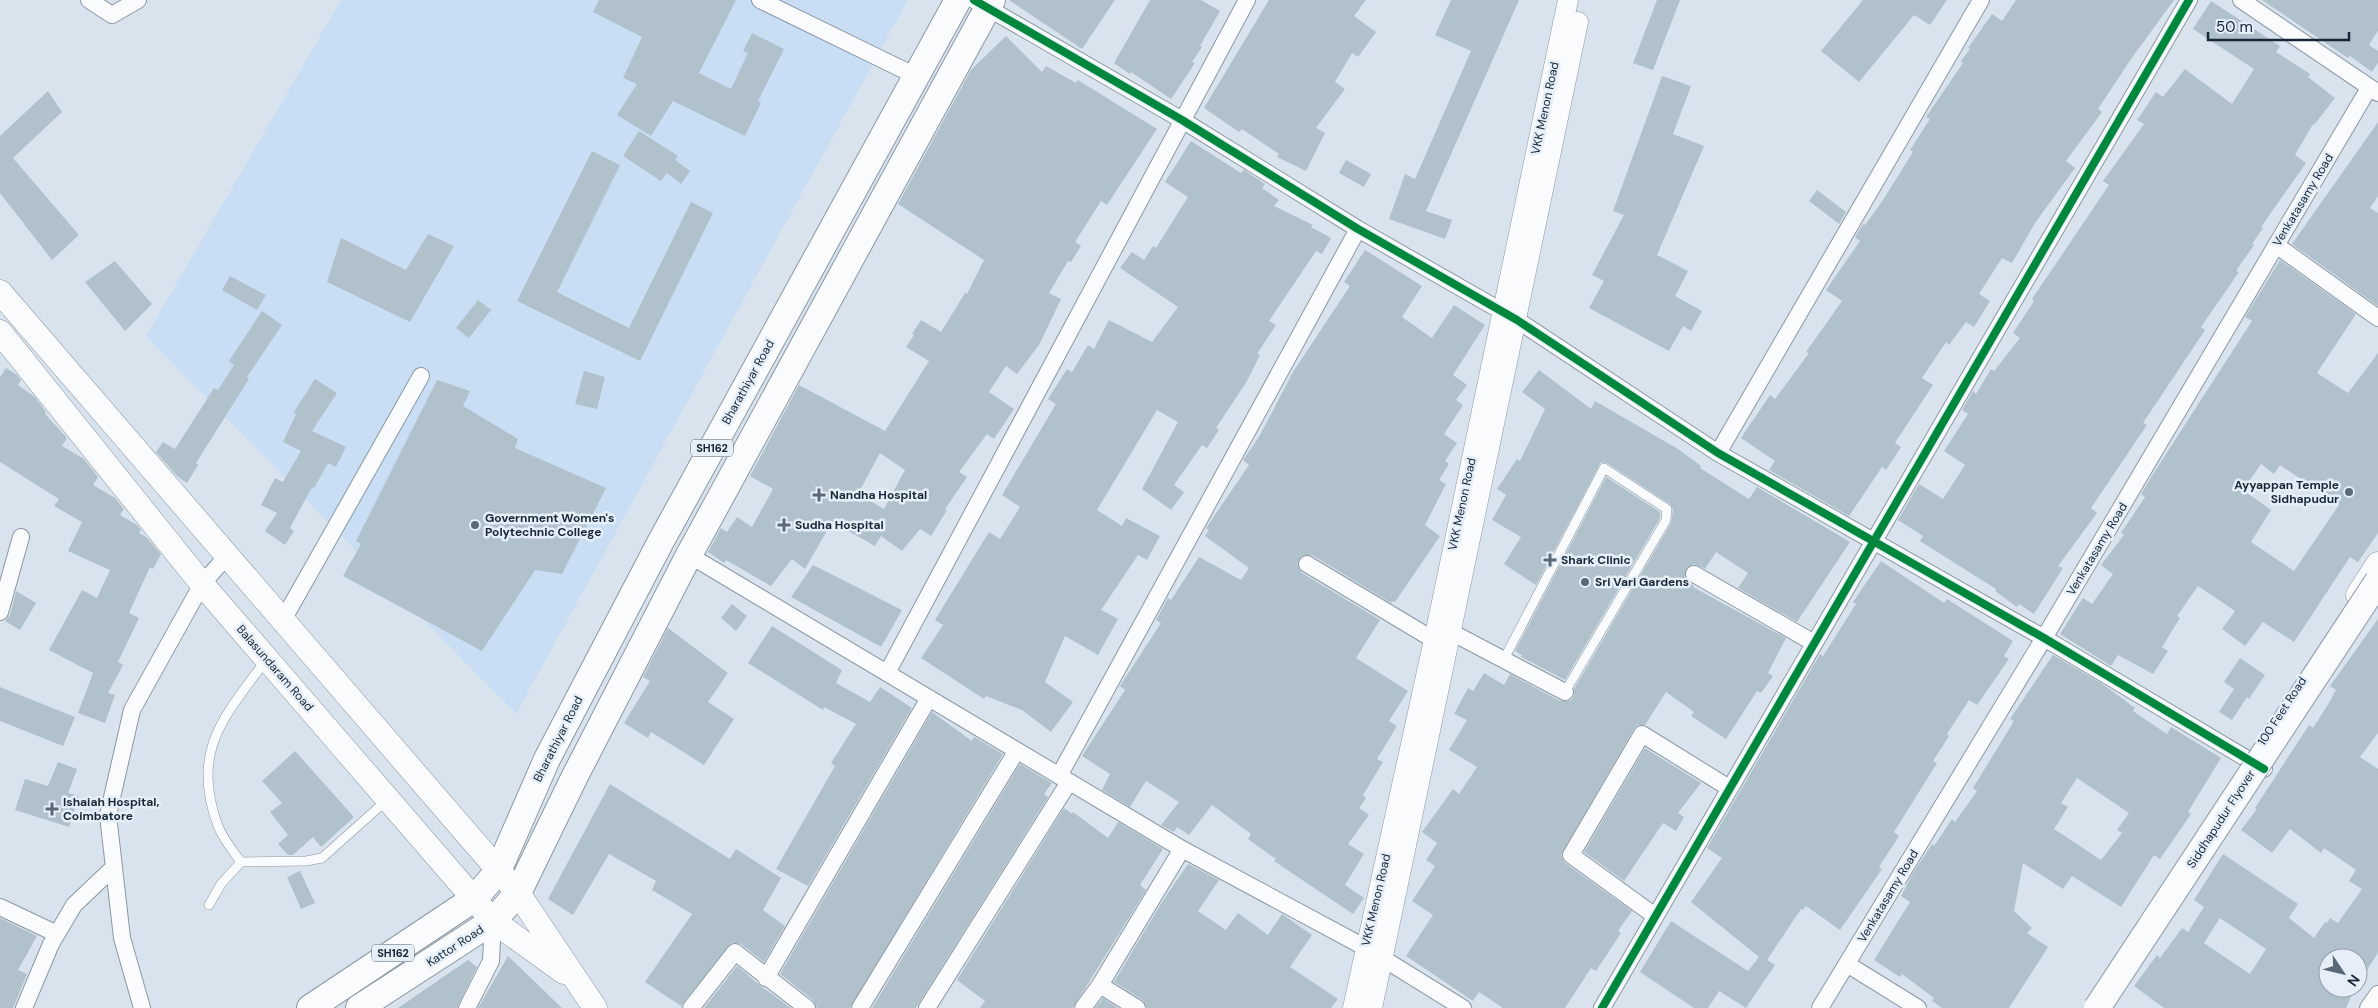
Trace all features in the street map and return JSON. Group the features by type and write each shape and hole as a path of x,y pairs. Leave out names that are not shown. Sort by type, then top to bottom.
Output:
{"main road":[{"name":"Bharathiyar Road","path":"475,898 498,871 547,759 656,551 958,0"},
{"name":"SH162","path":"518,893 578,770 689,555 985,3"},
{"path":"0,292 518,893 595,1008"},
{"name":"Balasundaram Road","path":"0,332 202,584 493,921 575,980"},
{"name":"100 Feet Road","path":"2108,1008 2378,564"},
{"name":"Siddhapudur Flyover","path":"2097,1008 2378,581"},
{"name":"100 Feet Road","path":"2087,1008 2256,765 2378,597"},
{"name":"Kattor Road","path":"360,1008 493,921 518,893"},
{"name":"SH162","path":"310,1008 475,898"}],"street":[{"path":"89,0 112,15 138,0"},
{"path":"760,0 916,76"},
{"path":"887,673 1247,0"},
{"name":"VKK Menon Road","path":"1372,1008 1443,636 1509,316 1568,0"},
{"name":"VKK Menon Road","path":"1509,316 1582,0"},
{"path":"1718,453 1981,0"},
{"path":"1602,1008 2189,0"},
{"path":"2250,2 2374,90"},
{"path":"985,3 1182,120 1358,229 1509,316 1718,453 2044,638 2256,765"},
{"name":"Venkatasamy Road","path":"1820,1008 2044,638 2276,245 2374,90"},
{"path":"927,1008 1064,779 1358,229"},
{"path":"2276,245 2378,318"},
{"path":"283,620 422,376"},
{"path":"0,612 22,537"},
{"path":"689,555 1016,752 1182,849 1366,948 1463,1008"},
{"path":"142,1008 122,938 108,815 132,710 202,584 228,556"},
{"path":"1307,564 1443,636 1502,661 1565,692"},
{"path":"1694,574 1814,643"},
{"name":"VKK Menon Road","path":"1353,1008 1443,636"},
{"path":"766,978 929,698"},
{"path":"1655,916 1571,855 1642,734 1729,788"},
{"path":"860,1008 1016,752"},
{"path":"1083,1008 1100,985 1182,849"},
{"path":"24,1008 57,934 74,905 114,867"},
{"path":"0,907 57,934"},
{"path":"467,1008 491,962 493,921"},
{"path":"691,1008 735,952 807,1008"},
{"path":"1847,964 1918,1008"},
{"path":"1100,985 1137,1008"},
{"path":"2368,1008 2378,994"}],"lane":[{"path":"1502,661 1604,468 1667,509 1666,520 1565,692"},
{"path":"241,862 218,827 206,778 211,744 225,716 267,659"},
{"path":"209,905 221,884 241,862 306,861 322,858 388,799"}],"shaded area":[{"name":"Government Women's Polytechnic College","path":"341,0 908,0 516,714 146,336"}],"building":[{"path":"599,0 736,0 699,73 731,89 748,53 743,51 752,33 784,49 758,101 761,103 745,136 673,101 651,136 617,115 637,84 623,78 642,37 593,12"},
{"path":"1009,0 1115,0 1082,49"},
{"path":"1150,0 1201,0 1220,11 1200,46 1202,47 1192,62 1195,63 1171,99 1114,63"},
{"path":"1269,0 1366,0 1354,16 1376,32 1358,57 1352,53 1335,82 1345,89 1316,128 1325,133 1306,171 1277,157 1279,154 1242,129 1239,132 1204,108"},
{"path":"1451,0 1519,0 1426,211 1452,220 1445,239 1389,219 1405,174 1415,179 1471,51 1435,35"},
{"path":"1657,0 1680,0 1653,70 1633,63"},
{"path":"1863,0 1947,0 1930,25 1914,15 1859,82 1821,51"},
{"path":"2016,0 2174,0 2131,59 2098,109 2102,112 2066,161 2075,168 2035,223 2012,263 2002,258 1979,294 1990,301 1974,327 1966,322 1949,345 1946,342 1922,378 1933,385 1895,443 1901,447 1886,470 1882,467 1849,516 1769,470 1775,461 1741,438 1770,395 1775,399 1809,353 1806,352 1842,301 1826,290 1860,241 1855,237 1863,224 1865,225 1881,203 1913,152 1910,150 1930,119 1926,117 1963,63 1961,61 1970,49 1968,48 1992,14 2002,21"},
{"path":"2262,0 2378,0 2378,31 2369,45 2378,51 2378,63 2372,72"},
{"path":"2211,1 2280,46 2276,52 2310,74 2308,77 2335,98 2313,124 2295,155 2306,163 2261,227 2263,228 2252,244 2254,245 2236,271 2239,272 2201,327 2205,330 2143,423 2147,425 2091,508 2097,513 2058,566 2063,568 2034,614 2019,604 2017,607 1995,591 1996,589 1920,541 1923,536 1898,520 1919,484 1943,499 1965,465 1944,451 1968,414 1962,410 1973,391 1976,394 1991,369 1994,371 2020,338 2013,333 2034,301 2032,299 2109,185 2103,181 2144,124 2137,120 2156,92 2163,97 2185,69 2232,104 2254,69 2193,29"},
{"path":"1006,36 1042,72 1046,66 1076,83 1078,80 1157,129 1107,205 1101,201 1075,242 1081,246 1071,262 1068,261 1049,293 1061,299 1039,345 1017,374 1006,366 989,392 1014,409 994,439 987,434 959,472 967,477 945,509 947,510 931,536 920,529 902,551 881,536 875,546 832,522 805,569 792,559 771,586 726,560 724,563 708,552 721,528 727,532 737,517 752,527 773,489 750,476 799,385 885,431 929,361 906,347 914,335 912,334 921,320 941,332 965,293 967,294 984,260 898,204 971,70","holes":["880,453 905,470 884,509 858,494"]},
{"path":"1662,76 1691,86 1673,134 1704,146 1657,255 1688,271 1675,296 1702,311 1691,331 1683,326 1669,351 1589,308 1604,281 1592,275 1624,215 1613,211"},
{"path":"48,91 62,112 13,158 79,235 52,260 0,193 0,136"},
{"path":"2378,122 2378,196 2370,208 2378,213 2378,306 2292,244"},
{"path":"639,131 678,156 675,160 690,171 681,184 667,173 661,181 623,156"},
{"path":"1191,141 1241,173 1244,170 1265,184 1262,188 1279,200 1274,206 1313,225 1311,227 1331,238 1322,254 1316,251 1269,321 1276,325 1257,354 1260,355 1247,381 1216,428 1219,430 1207,448 1202,445 1174,485 1184,492 1171,510 1142,489 1178,422 1157,410 1097,510 1122,526 1126,518 1160,536 1147,560 1138,555 1101,610 1118,619 1098,655 1065,636 1045,682 1073,702 1051,732 1022,710 986,696 984,699 921,658 943,625 935,620 989,532 1000,539 1020,507 1002,495 1056,404 1048,399 1067,369 1072,372 1088,345 1094,349 1109,320 1152,342 1178,307 1120,268 1132,252 1144,260 1153,246 1156,248 1188,197 1165,182"},
{"path":"592,151 620,165 557,292 629,328 691,202 713,213 640,361 517,301"},
{"path":"1346,160 1371,174 1364,187 1339,173"},
{"path":"1817,190 1846,212 1839,224 1809,201"},
{"path":"428,234 454,246 410,322 327,282 341,238 406,270"},
{"path":"1365,250 1422,286 1402,317 1432,338 1454,305 1485,325 1453,375 1467,385 1456,400 1463,405 1444,434 1457,443 1445,461 1449,464 1439,480 1446,484 1425,525 1440,536 1395,602 1392,601 1391,603 1312,555 1302,556 1297,563 1302,573 1380,620 1356,658 1408,691 1389,721 1397,726 1377,759 1383,762 1363,795 1366,798 1359,808 1369,815 1348,844 1364,854 1345,885 1364,898 1353,914 1274,861 1276,859 1248,839 1251,834 1212,805 1189,835 1177,827 1174,832 1161,825 1179,802 1146,781 1130,807 1102,790 1110,774 1082,756 1125,690 1120,686 1161,623 1156,620 1168,598 1171,600 1199,557 1241,580 1249,568 1205,536 1209,530 1206,528 1249,465 1243,460 1259,437 1293,372 1350,286 1344,282"},
{"path":"2280,260 2356,314 2317,373 2348,393 2378,353 2378,533 2358,562 2350,557 2294,642 2263,622 2245,646 2222,629 2235,611 2198,586 2177,616 2180,618 2162,647 2168,651 2153,674 2118,655 2111,666 2060,634 2083,598 2092,604 2113,574 2101,565 2124,535 2121,533 2145,497 2141,494 2252,321 2245,317","holes":["2261,464 2274,474 2280,465 2339,505 2294,571 2251,542 2271,510 2243,490"]},
{"path":"115,261 152,304 125,331 85,282"},
{"path":"230,276 266,295 257,310 222,290"},
{"path":"478,300 491,310 469,338 456,328"},
{"path":"262,311 282,325 247,377 249,379 196,463 198,465 187,483 177,476 156,452 163,442 175,449 214,388 218,390 234,365 229,361"},
{"path":"6,368 17,375 21,380 18,385 35,397 46,412 45,414 67,438 62,446 84,459 98,477 93,485 115,498 124,509 120,515 137,525 141,530 139,533 146,537 161,554 153,569 150,567 129,613 139,618 118,662 123,665 108,693 115,695 105,723 78,713 93,673 49,650 82,590 97,598 110,570 68,551 82,522 54,506 59,499 0,462 0,377"},
{"path":"1539,370 1591,409 1595,401 1678,449 1701,466 1700,468 1749,499 1757,487 1850,542 1797,622 1738,588 1748,573 1716,552 1705,569 1694,564 1686,569 1685,579 1693,587 1786,638 1768,673 1773,676 1761,693 1757,691 1726,739 1691,716 1694,712 1666,692 1645,725 1638,725 1634,729 1561,855 1565,863 1632,911 1618,931 1621,933 1596,971 1591,968 1565,1008 1503,1008 1479,992 1473,1001 1406,956 1433,915 1412,901 1435,866 1426,860 1437,843 1422,832 1453,789 1459,794 1477,767 1449,750 1467,720 1454,714 1468,688 1473,691 1484,673 1504,685 1510,674 1560,701 1571,700 1574,696 1574,689 1671,523 1673,510 1670,504 1607,463 1601,462 1536,585 1504,564 1521,537 1492,520 1506,495 1497,489 1517,459 1520,461 1545,409 1522,392"},
{"path":"584,371 605,377 597,409 575,404"},
{"path":"315,379 337,393 312,431 346,447 336,467 328,463 314,488 312,487 290,528 294,531 285,545 265,531 277,513 261,505 275,478 283,482 301,451 283,442 296,414 294,412"},
{"path":"437,380 470,391 463,406 518,439 515,448 606,488 562,574 535,570 482,651 343,576 361,544 356,541"},
{"name":"Sri Vari Gardens","path":"1606,477 1660,512 1660,518 1565,680 1521,657 1522,655 1515,651"},
{"path":"1881,561 1944,603 1947,599 2013,641 2004,656 2009,659 1977,705 1969,700 1947,734 1949,736 1933,761 1937,763 1894,832 1899,836 1879,867 1882,869 1840,930 1806,906 1803,910 1801,909 1767,960 1775,965 1746,1008 1719,991 1708,1008 1694,1008 1640,972 1671,921 1748,971 1759,957 1691,902 1722,858 1707,848 1820,654 1823,656 1856,604 1853,602"},
{"path":"813,565 902,610 881,647 791,597"},
{"path":"16,591 36,603 20,630 5,621 10,615"},
{"path":"732,604 747,616 736,631 721,618"},
{"path":"2378,619 2378,733 2360,757 2378,769 2378,953 2368,968 2368,948 2318,948 2318,998 2350,998 2346,1008 2164,1008 2134,986 2157,955 2160,958 2182,928 2188,932 2204,907 2194,900 2223,854 2298,904 2289,918 2314,938 2330,918 2338,923 2362,889 2349,881 2356,870 2324,848 2321,853 2290,829 2272,853 2241,830 2257,809 2255,808 2309,725 2313,728 2336,690 2330,686","holes":["2220,918 2266,949 2250,974 2204,943"]},
{"path":"772,626 842,670 836,683 870,702 880,687 912,708 808,886 776,869 835,766 831,763 856,724 824,707 823,710 748,663"},
{"path":"668,628 728,673 708,702 734,719 704,765 651,732 648,738 624,723 650,681 643,677"},
{"path":"2053,655 2101,683 2135,708 2133,711 2167,734 2171,727 2221,758 2188,812 2191,814 2160,859 2154,855 2121,907 2072,876 2063,889 2023,863 2014,911 2032,928 2027,933 2048,947 2009,1008 1942,1008 1932,1001 1934,998 1902,974 1900,977 1874,960 1910,902 1901,896 1913,873 1932,844 1934,846 1952,819 1955,822 1977,791 1973,788 2014,721 2010,719","holes":["2077,778 2129,813 2117,830 2122,833 2101,860 2054,829 2068,807 2061,803"]},
{"path":"2240,658 2265,675 2249,699 2247,697 2232,720 2219,712 2234,689 2224,682"},
{"path":"0,687 75,717 63,746 0,721"},
{"path":"932,712 972,741 974,737 1003,754 850,1008 817,1008 813,1000 780,974"},
{"path":"1645,748 1701,783 1678,813 1684,817 1676,831 1663,823 1624,881 1584,852"},
{"path":"295,751 354,817 321,847 313,837 293,855 288,855 278,844 288,835 270,812 282,803 262,781"},
{"path":"58,762 77,769 68,793 79,796 69,827 15,810 25,779 48,786"},
{"path":"1020,764 1052,783 1044,794 1048,797 916,1008 872,1008"},
{"path":"610,784 730,859 736,849 781,878 763,910 785,926 764,962 741,944 731,943 681,1006 645,982 692,914 652,890 656,881 609,854 573,915 548,899"},
{"path":"1064,808 1072,814 1073,812 1108,838 1118,822 1163,849 1140,885 1146,890 1073,1008 980,1008 985,1001 957,980"},
{"path":"1188,864 1219,880 1198,911 1226,930 1238,913 1268,935 1282,914 1312,935 1290,967 1338,999 1331,1008 1147,1008 1143,1000 1114,982 1162,902"},
{"path":"300,871 315,903 301,909 287,877"},
{"path":"0,918 37,936 18,970 27,974 13,1008 0,1008"},
{"path":"508,956 562,1008 478,1008"},
{"path":"468,960 477,967 457,1008 398,1008"},
{"path":"737,966 761,986 791,1008 704,1008"},
{"path":"1103,998 1118,1008 1095,1008"}],"cycle path":[{"path":"974,0 1182,120 1358,229 1517,320 1718,453 2044,638 2264,769"},
{"path":"1602,1008 2189,0"}],"place":[{"name":"Ayyappan Temple Sidhapudur","path":"2349,492"},
{"name":"Nandha Hospital","path":"819,495"},
{"name":"Government Women's Polytechnic College","path":"475,525"},
{"name":"Sudha Hospital","path":"784,525"},
{"name":"Shark Clinic","path":"1550,560"},
{"name":"Sri Vari Gardens","path":"1585,582"},
{"name":"Ishaiah Hospital, Coimbatore","path":"52,809"}]}
